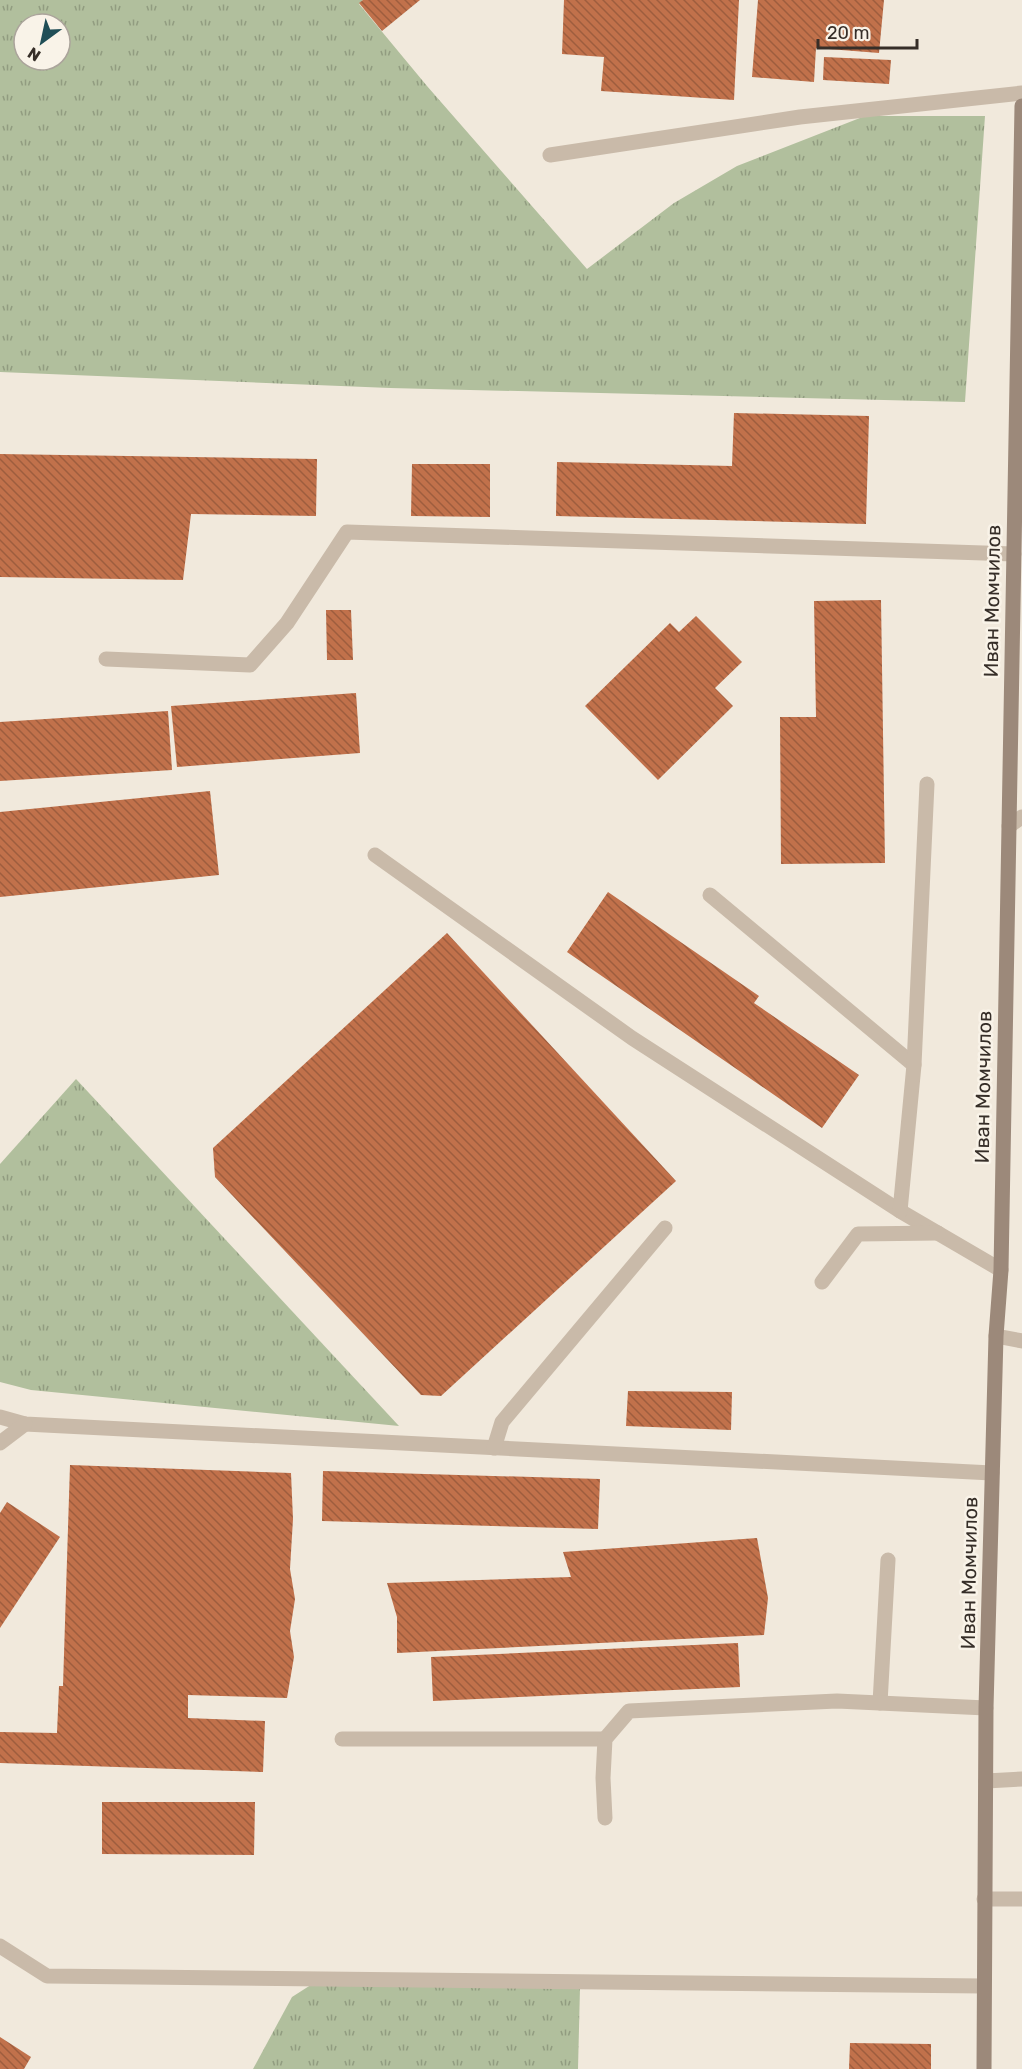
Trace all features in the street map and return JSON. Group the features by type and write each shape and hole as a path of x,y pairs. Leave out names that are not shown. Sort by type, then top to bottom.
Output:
{"street":[{"name":"Иван Момчилов","path":"984,2069 986,1708 992,1473 1016,821 1014,554 1022,106"}],"lane":[{"path":"550,154 800,117 1022,93"},
{"path":"105,659 250,665 287,623 347,532 1014,554"},
{"path":"900,1211 914,1065 927,784"},
{"path":"375,855 632,1038 900,1211 1001,1270"},
{"path":"710,895 914,1065"},
{"path":"494,1448 502,1422 665,1227"},
{"path":"822,1282 858,1234 938,1233"},
{"path":"996,1336 1022,1341"},
{"path":"0,1417 25,1424 992,1473"},
{"path":"0,1443 25,1424"},
{"path":"880,1703 888,1560"},
{"path":"605,1818 603,1778 605,1739 629,1711 837,1701 986,1708"},
{"path":"342,1739 605,1739"},
{"path":"986,1781 1022,1779"},
{"path":"984,1899 1022,1899"},
{"path":"0,1946 47,1976 983,1986"}],"green space":[{"path":"0,0 363,0 359,4 427,86 587,269 674,203 737,166 865,116 985,116 965,402 390,388 0,372"},
{"path":"76,1079 399,1426 31,1390 0,1382 0,1164"},
{"path":"317,1981 580,1988 578,2069 253,2069 292,1997"}],"building":[{"path":"363,0 420,0 382,31 359,3"},
{"path":"564,0 739,0 734,100 601,91 604,57 562,54"},
{"path":"758,0 884,0 879,53 816,48 814,82 752,77"},
{"path":"824,57 891,60 889,84 823,80"},
{"path":"734,413 869,416 866,524 556,516 557,462 732,466"},
{"path":"0,454 317,459 316,516 191,514 183,580 0,577"},
{"path":"412,464 490,464 490,517 411,516"},
{"path":"881,600 885,863 781,864 780,717 816,717 814,601"},
{"path":"326,610 351,610 353,660 327,660"},
{"path":"696,616 742,662 715,688 733,706 658,780 585,706 670,623 679,632"},
{"path":"356,693 360,753 177,767 171,706"},
{"path":"168,711 172,770 0,781 0,722"},
{"path":"210,791 219,875 0,897 0,812"},
{"path":"608,892 759,996 754,1003 859,1075 822,1128 567,952"},
{"path":"447,933 676,1181 441,1396 421,1395 215,1177 213,1148"},
{"path":"628,1391 732,1392 731,1430 626,1426"},
{"path":"70,1465 291,1473 293,1519 290,1569 295,1599 290,1631 294,1657 287,1698 188,1695 188,1718 265,1721 263,1772 0,1763 0,1732 57,1733 59,1686 63,1686"},
{"path":"323,1471 600,1479 598,1529 322,1521"},
{"path":"7,1502 60,1537 0,1628 0,1513"},
{"path":"757,1538 768,1598 764,1635 397,1653 397,1617 387,1583 571,1577 563,1552"},
{"path":"738,1643 740,1687 433,1701 431,1657"},
{"path":"102,1802 255,1802 254,1855 102,1854"},
{"path":"0,2037 31,2057 24,2069 0,2069"},
{"path":"850,2043 931,2044 931,2069 849,2069"}]}
